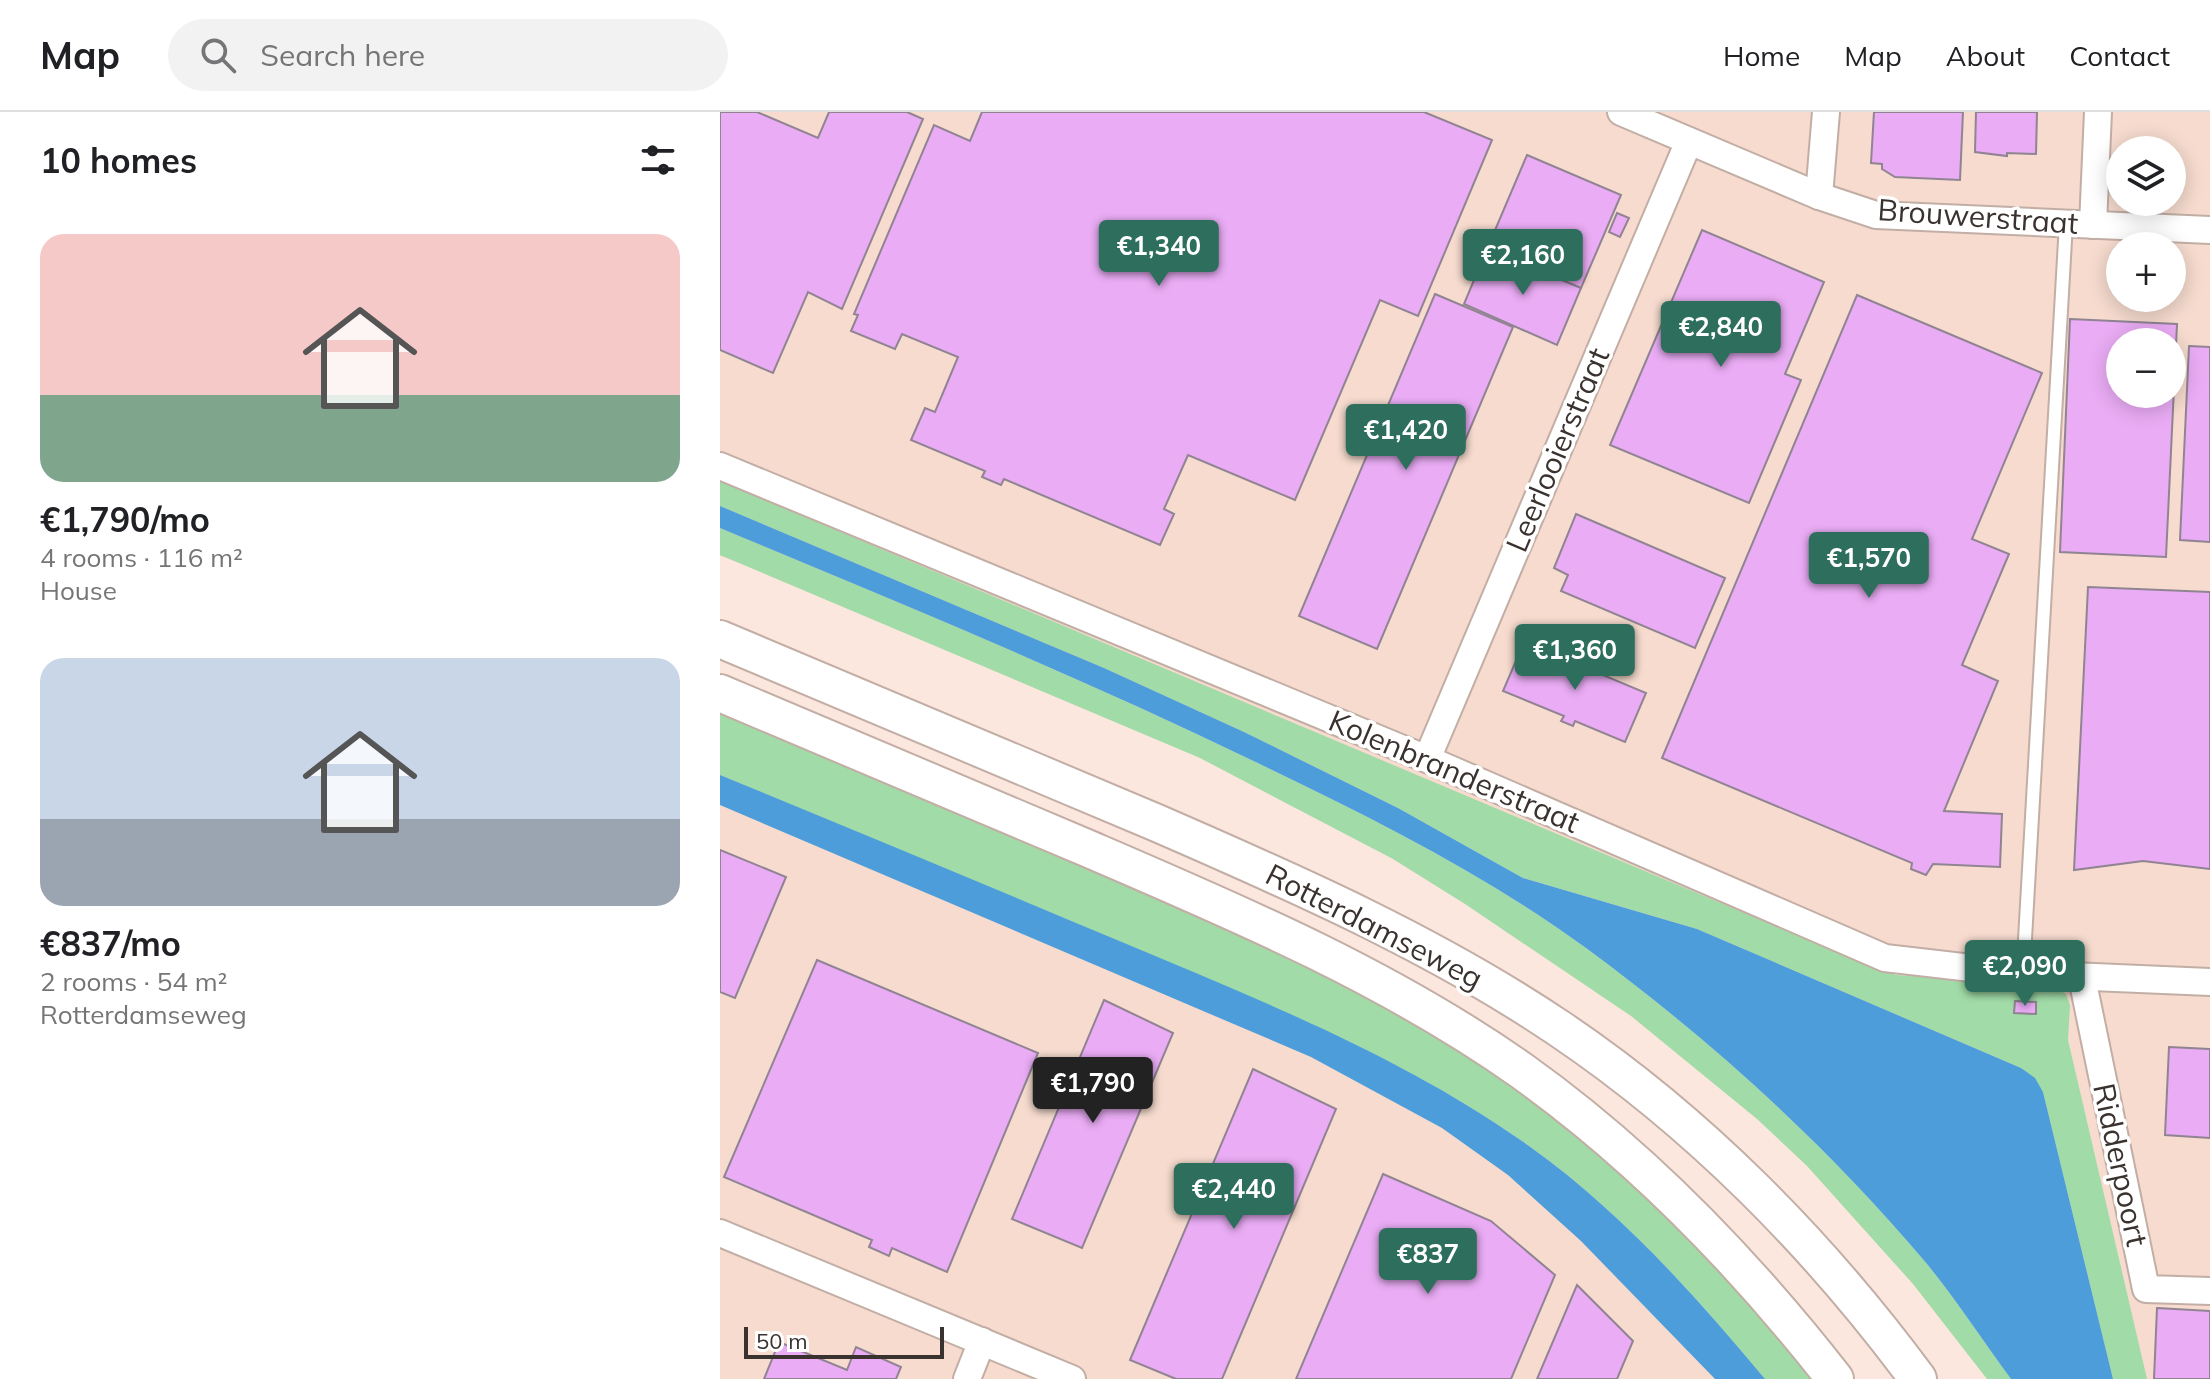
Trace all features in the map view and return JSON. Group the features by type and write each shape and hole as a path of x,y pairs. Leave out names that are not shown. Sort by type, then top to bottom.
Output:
{"main road":[{"name":"Rotterdamseweg","path":"720,639 1271,873 1452,962 1560,1029 1636,1086 1746,1181 1836,1276 1918,1379"},
{"name":"Rotterdamseweg","path":"720,693 1225,907 1341,963 1449,1024 1566,1105 1673,1197 1785,1315 1835,1379"}],"street":[{"name":"Brouwerstraat","path":"1621,112 1819,196 1876,215 2210,230"},
{"path":"1819,196 1826,112"},
{"path":"2093,225 2098,112"},
{"name":"Leerlooierstraat","path":"1427,759 1689,141"},
{"name":"Kolenbranderstraat","path":"720,466 1427,759 1885,958 2023,974 2210,982"},
{"name":"Ridderpoort","path":"2082,978 2146,1289 2210,1291"},
{"path":"720,1233 1072,1379"},
{"path":"967,1379 982,1341"}],"lane":[{"path":"2023,974 2066,223"}],"shaded area":[{"path":"720,112 2210,112 2210,1379 2109,1379 2040,1089 1385,797 720,556"},
{"path":"720,732 1297,985 1790,1379 720,1379"}],"green space":[{"path":"720,481 1858,961 1896,975 2051,985 2066,994 2070,1005 2068,1040 2147,1379 2113,1379 2043,1092 2021,1068 1697,929 1523,878 1398,808 1244,732 1104,668 720,506"},
{"path":"720,528 997,644 1202,737 1392,830 1472,874 1549,922 1678,1019 1808,1136 1927,1264 2011,1379 1987,1379 1913,1284 1807,1166 1757,1119 1631,1016 1465,904 1393,859 1200,758 720,555"},
{"path":"720,714 1238,933 1402,1015 1505,1080 1591,1147 1693,1243 1820,1379 1765,1379 1683,1285 1594,1198 1529,1146 1435,1087 1337,1036 1236,991 720,775"}],"water":[{"path":"720,506 1104,668 1244,732 1398,808 1523,878 1697,929 2021,1068 2035,1078 2043,1092 2113,1379 2011,1379 1927,1264 1808,1136 1678,1019 1586,948 1511,897 1392,830 1134,705 720,528"},
{"path":"720,775 1233,989 1385,1059 1434,1086 1529,1146 1594,1198 1683,1285 1765,1379 1715,1379 1581,1241 1508,1175 1442,1128 1311,1057 720,805"}],"building":[{"path":"720,112 757,112 818,138 829,112 907,112 923,119 842,309 808,292 773,373 720,350"},
{"path":"982,112 1424,112 1492,140 1418,316 1380,300 1295,500 1188,455 1164,509 1174,514 1160,545 1004,479 1001,485 982,477 985,471 911,440 925,408 935,412 958,357 902,334 895,349 851,331 858,315 854,314 934,125 970,141"},
{"path":"1874,112 1963,112 1960,180 1895,177 1882,169 1882,164 1871,163"},
{"path":"1976,112 2037,112 2036,154 2007,153 2007,156 1975,152"},
{"path":"1527,155 1621,195 1581,288 1487,249"},
{"path":"1617,213 1629,218 1620,237 1609,232"},
{"path":"1702,230 1824,282 1785,374 1801,380 1749,503 1610,445"},
{"path":"1487,249 1581,288 1557,345 1464,304"},
{"path":"1435,294 1513,327 1377,649 1299,616"},
{"path":"1857,295 2042,373 1972,539 2009,554 1962,665 1998,681 1944,811 2002,814 2000,867 1933,864 1926,875 1911,869 1912,863 1662,758"},
{"path":"2070,319 2177,324 2177,328 2106,328 2106,408 2173,408 2166,557 2060,552"},
{"path":"2189,346 2210,347 2210,542 2180,540"},
{"path":"1576,514 1725,578 1695,648 1561,591 1568,575 1554,568"},
{"path":"2088,587 2210,592 2210,869 2143,861 2074,870"},
{"path":"1524,642 1646,693 1625,742 1575,721 1573,726 1561,721 1564,716 1503,691"},
{"path":"720,850 786,877 735,998 720,992"},
{"path":"817,960 1038,1053 947,1272 892,1248 889,1256 869,1247 872,1240 724,1177"},
{"path":"1104,1000 1173,1033 1082,1248 1012,1219"},
{"path":"2015,1001 2036,1002 2036,1014 2014,1013"},
{"path":"2169,1047 2210,1049 2210,1138 2165,1135"},
{"path":"1253,1069 1336,1109 1222,1379 1176,1379 1130,1360"},
{"path":"1383,1174 1491,1221 1555,1275 1511,1379 1296,1379"},
{"path":"1577,1285 1633,1341 1617,1379 1537,1379"},
{"path":"2157,1308 2210,1311 2210,1379 2154,1379"},
{"path":"779,1342 847,1370 856,1347 901,1367 896,1379 764,1379"}]}
